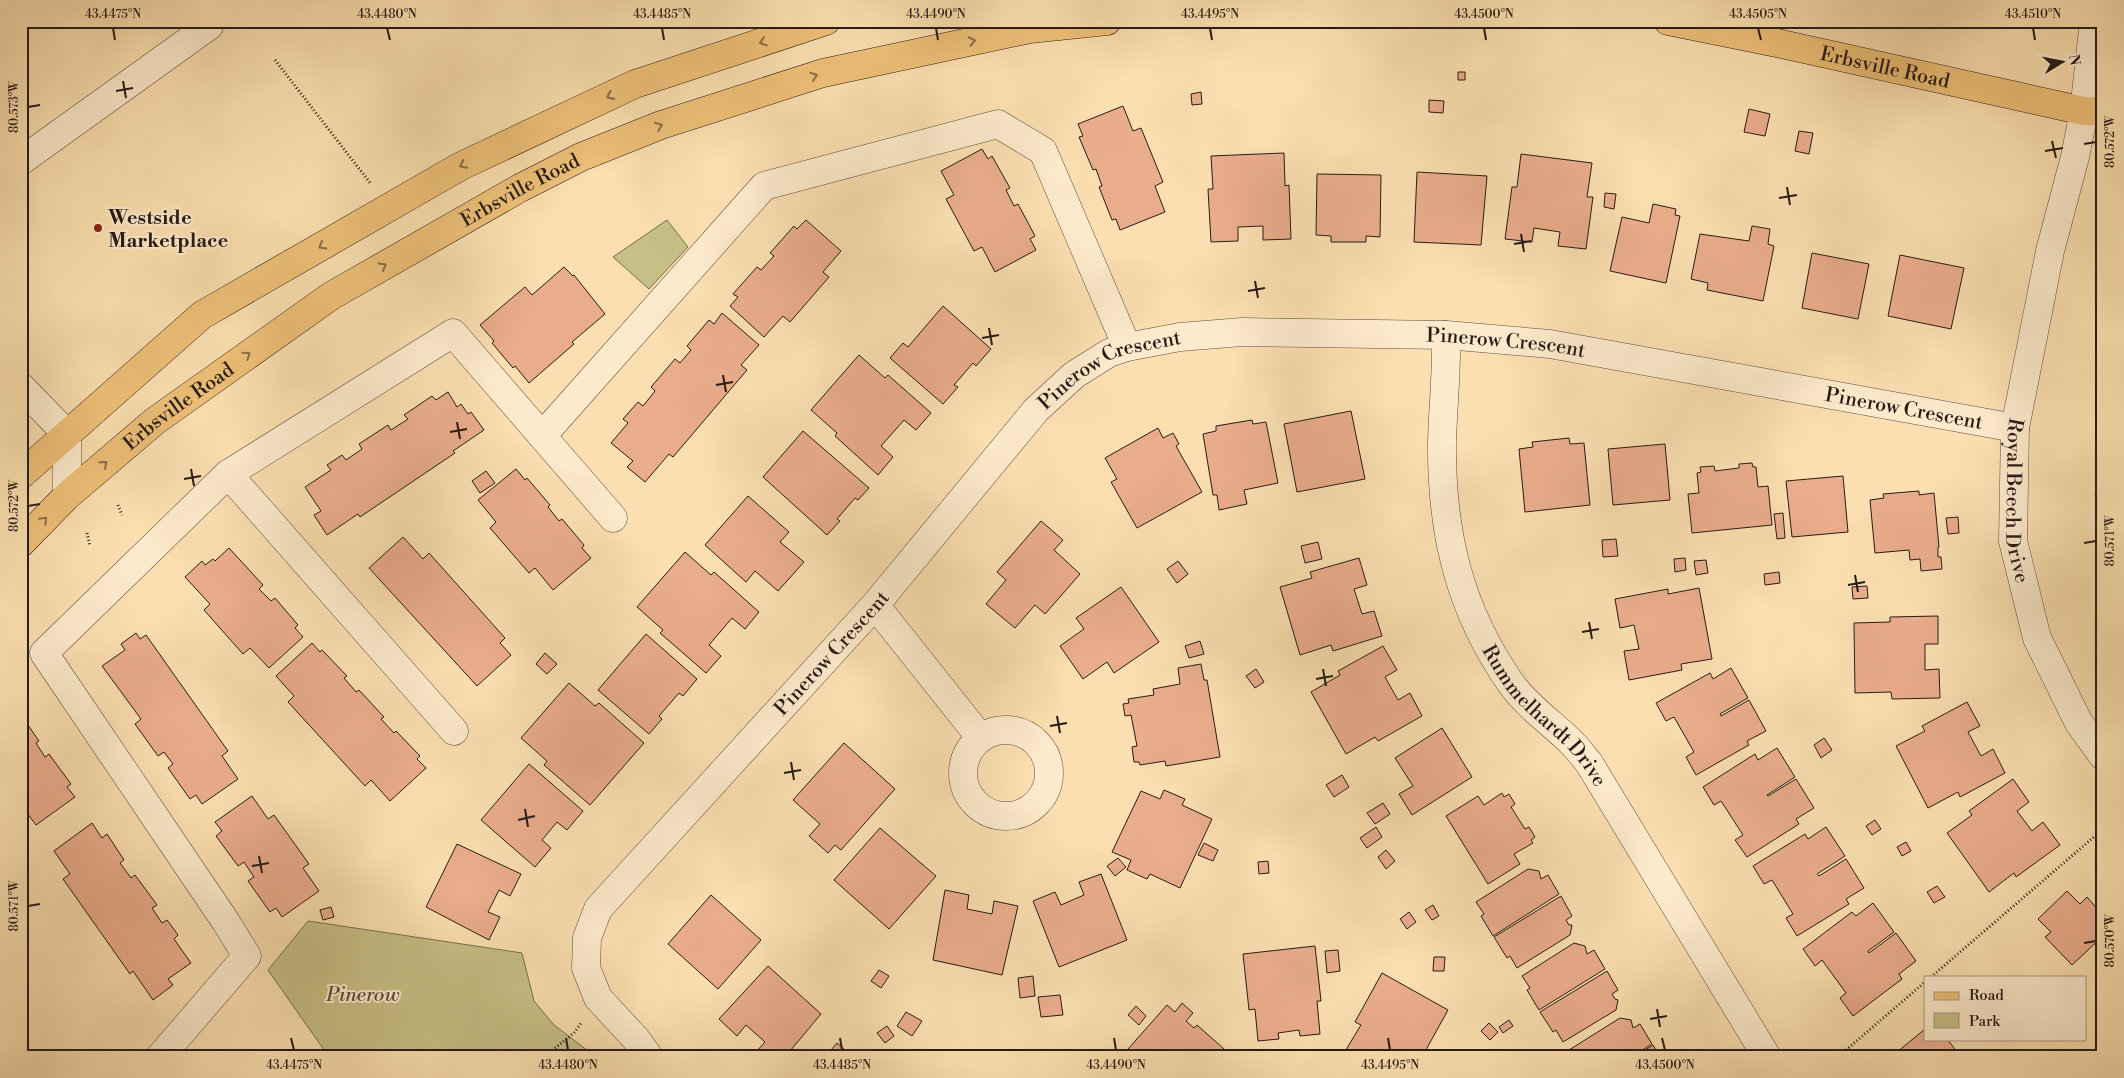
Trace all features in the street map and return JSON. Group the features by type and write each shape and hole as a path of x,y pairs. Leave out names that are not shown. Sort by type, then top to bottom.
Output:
{"main road":[{"path":"21,475 202,315 460,166 635,84 826,21"},
{"name":"Erbsville Road","path":"21,543 68,496 155,421 331,296 520,188 581,157 661,125 823,73 1030,29 1107,21"},
{"name":"Erbsville Road","path":"1668,21 2093,112"}],"street":[{"path":"21,161 209,26 206,21"},
{"name":"Royal Beech Drive","path":"2094,21 2093,112 2075,157 2050,250 2015,428 2013,541 2037,638 2080,723 2103,756"},
{"path":"542,436 764,186 998,124 1043,151 1127,347"},
{"name":"Pinerow Crescent","path":"649,1057 636,1039 598,998 586,968 587,938 598,909 875,605 1036,410 1074,375 1109,353 1127,347 1180,337 1242,332 1446,335 1550,344 2015,428"},
{"path":"160,1057 247,956 221,914 44,654 228,474 453,333 613,518"},
{"name":"Rummelhardt Drive","path":"1446,335 1447,368 1442,442 1447,531 1454,563 1476,626 1513,686 1550,724 1573,744 1589,763 1767,1057"},
{"path":"21,387 68,434 68,496"},
{"path":"228,474 454,731"},
{"path":"875,605 980,737"}],"path":[{"path":"275,60 371,184"},
{"path":"118,505 122,515"},
{"path":"87,533 90,546"},
{"path":"1933,976 2102,830"},
{"path":"1838,1057 1924,983"},
{"path":"544,1057 574,1032 598,998"}],"green space":[{"path":"667,220 688,247 649,289 613,257"},
{"name":"Pinerow","path":"308,921 522,953 534,1001 554,1025 596,1057 329,1057 268,970"}],"building":[{"path":"1458,72 1465,72 1465,80 1458,80"},
{"path":"1201,92 1202,104 1192,105 1191,94"},
{"path":"1429,100 1444,101 1443,113 1429,112"},
{"path":"1123,106 1133,131 1141,128 1163,182 1155,186 1165,212 1120,230 1116,219 1112,220 1099,187 1102,186 1096,169 1093,170 1079,137 1083,136 1078,124"},
{"path":"1749,109 1770,114 1765,136 1744,132"},
{"path":"1799,131 1813,133 1809,154 1795,151"},
{"path":"982,149 988,159 992,156 1010,188 1006,190 1014,206 1018,204 1035,236 1030,239 1036,250 995,272 982,247 974,251 946,199 954,195 941,171"},
{"path":"1284,153 1285,186 1289,185 1291,239 1263,240 1263,226 1238,227 1238,241 1211,242 1208,189 1213,189 1211,156"},
{"path":"1521,154 1592,163 1587,197 1593,197 1586,249 1558,246 1560,232 1534,228 1532,242 1505,239 1512,187 1517,187"},
{"path":"1417,172 1487,176 1481,245 1414,242"},
{"path":"1317,174 1381,175 1380,237 1366,236 1366,242 1331,242 1331,236 1316,235"},
{"path":"1605,193 1616,194 1614,209 1604,207"},
{"path":"1653,204 1676,209 1675,215 1680,216 1666,283 1610,271 1622,217 1649,223"},
{"path":"806,220 841,251 823,272 829,277 790,322 783,316 764,337 730,306 738,297 733,294 757,267 761,270 774,256 770,253 794,226 797,229"},
{"path":"1752,226 1770,229 1768,244 1774,246 1763,301 1707,290 1708,283 1691,279 1700,234 1749,241"},
{"path":"1812,253 1869,264 1858,319 1802,308"},
{"path":"1900,255 1964,268 1951,329 1888,316"},
{"path":"564,267 574,275 605,314 529,383 515,366 513,368 480,325 525,287 532,295"},
{"path":"943,306 991,349 976,366 973,363 954,385 958,387 943,404 890,358 903,343 908,347"},
{"path":"722,313 759,345 741,365 747,370 673,457 669,454 645,482 627,467 633,461 611,443 628,423 623,419 638,402 643,406 655,391 651,387 675,359 680,363 691,350 687,346 709,320 714,324"},
{"path":"859,355 885,378 888,375 931,413 916,430 904,420 881,446 893,457 878,475 835,436 837,433 811,410"},
{"path":"448,392 457,407 461,404 468,414 471,412 484,430 453,451 455,453 360,517 358,514 327,535 314,515 321,511 305,487 331,470 327,465 342,455 346,460 362,449 359,444 388,425 391,430 408,419 404,415 432,396 436,400"},
{"path":"1351,411 1365,479 1297,492 1284,424"},
{"path":"1252,420 1253,424 1266,422 1278,483 1244,490 1247,504 1219,510 1217,495 1213,495 1203,434 1216,431 1216,426"},
{"path":"1158,428 1163,438 1173,433 1179,444 1176,446 1202,492 1137,528 1111,482 1117,479 1105,458"},
{"path":"803,431 869,488 858,500 855,498 837,519 840,521 827,535 763,477"},
{"path":"1569,438 1570,444 1584,443 1590,505 1525,512 1519,449 1533,447 1532,442"},
{"path":"1665,444 1670,500 1613,505 1608,449"},
{"path":"1752,463 1753,467 1756,467 1758,487 1768,486 1772,525 1692,533 1688,494 1699,493 1697,473 1701,472 1700,467 1714,466 1715,471 1739,468 1739,464"},
{"path":"516,469 525,480 527,478 550,505 548,507 559,521 562,519 584,545 582,548 591,558 553,590 535,568 529,573 490,528 496,522 478,500"},
{"path":"486,471 495,483 480,493 472,481"},
{"path":"1843,476 1848,532 1792,537 1786,481"},
{"path":"1919,491 1919,495 1934,493 1939,547 1938,557 1941,557 1942,569 1921,571 1920,559 1910,560 1909,550 1875,553 1870,500 1884,498 1883,494"},
{"path":"2103,492 2103,524 2095,494"},
{"path":"748,496 789,532 780,542 804,562 778,591 755,571 746,582 705,545"},
{"path":"1783,513 1785,538 1777,539 1774,514"},
{"path":"1958,517 1959,533 1948,534 1946,518"},
{"path":"1041,521 1063,540 1054,550 1080,574 1045,614 1035,605 1015,628 986,604 1006,580 997,572"},
{"path":"403,537 423,559 429,553 505,638 500,643 511,655 477,686 369,568"},
{"path":"1616,539 1618,556 1603,557 1602,540"},
{"path":"1318,542 1322,559 1305,563 1301,546"},
{"path":"229,548 263,585 259,589 271,601 275,598 298,625 295,628 303,637 269,668 250,648 243,654 204,610 210,604 185,577 202,561 205,565 213,559 215,561"},
{"path":"685,552 711,575 714,572 759,612 745,629 732,618 709,645 721,656 706,673 660,633 663,630 637,607"},
{"path":"1359,558 1367,585 1354,589 1362,614 1374,611 1382,636 1333,651 1331,645 1300,655 1280,587 1312,578 1310,572"},
{"path":"1685,558 1686,570 1675,572 1674,559"},
{"path":"1706,560 1708,573 1696,575 1694,561"},
{"path":"1178,561 1188,574 1177,583 1167,569"},
{"path":"1779,572 1780,583 1765,585 1764,574"},
{"path":"1867,586 1868,598 1853,599 1852,587"},
{"path":"1121,587 1159,642 1114,673 1107,662 1083,679 1060,646 1084,629 1076,618"},
{"path":"1699,588 1712,659 1681,664 1682,670 1629,680 1624,651 1639,649 1634,625 1620,628 1615,599 1668,589 1668,594"},
{"path":"1938,616 1938,644 1925,644 1925,670 1939,669 1940,698 1892,699 1891,692 1855,693 1854,623 1890,622 1890,617"},
{"path":"136,633 140,639 146,635 228,751 222,756 238,779 202,804 196,795 190,799 168,768 173,764 164,752 158,756 135,724 141,719 102,666 125,650 121,644"},
{"path":"646,634 697,679 683,696 679,693 659,716 662,719 649,734 598,690"},
{"path":"1200,641 1204,654 1189,658 1185,646"},
{"path":"312,643 320,652 322,650 347,676 344,678 356,692 359,690 384,717 381,719 394,733 396,731 420,756 417,759 426,768 390,801 371,780 365,786 288,702 294,696 276,676"},
{"path":"1383,646 1397,670 1385,677 1398,700 1410,693 1422,716 1378,741 1375,737 1346,754 1311,692 1340,675 1338,671"},
{"path":"545,653 557,664 547,674 536,664"},
{"path":"1201,664 1204,680 1207,680 1220,757 1166,766 1165,761 1140,765 1139,762 1134,762 1132,747 1137,746 1131,715 1125,716 1123,704 1129,703 1128,699 1154,695 1153,689 1180,684 1178,668"},
{"path":"1731,668 1748,698 1720,714 1721,716 1749,700 1766,731 1747,741 1749,745 1696,775 1686,757 1694,752 1674,717 1666,721 1656,703 1710,673 1713,679"},
{"path":"1256,669 1264,682 1255,688 1246,676"},
{"path":"569,683 595,706 599,703 644,743 590,805 544,765 547,761 521,738"},
{"path":"1967,702 1980,726 1968,732 1981,756 1993,749 2005,773 1960,797 1958,792 1928,808 1896,746 1925,731 1922,726"},
{"path":"21,715 39,741 36,743 45,757 49,754 71,784 67,787 75,797 36,825 21,805"},
{"path":"1442,728 1472,777 1412,815 1399,794 1413,786 1395,758"},
{"path":"1824,738 1832,750 1821,758 1814,745"},
{"path":"844,743 895,789 841,850 835,845 828,853 809,836 820,824 793,800"},
{"path":"1777,748 1795,777 1767,795 1796,779 1814,808 1796,819 1799,824 1747,857 1735,840 1743,835 1721,801 1714,805 1703,787 1755,754 1758,760"},
{"path":"529,764 583,811 567,830 557,822 542,840 551,848 535,867 481,820"},
{"path":"1342,775 1349,787 1334,797 1326,785"},
{"path":"2013,779 2029,802 2017,811 2032,831 2043,822 2060,845 2016,877 2014,873 1989,892 1947,833 1972,815 1969,811"},
{"path":"1164,790 1185,799 1182,805 1212,819 1180,888 1150,874 1147,879 1127,870 1131,860 1112,852 1141,791 1160,799"},
{"path":"1502,793 1504,797 1509,794 1515,804 1511,807 1525,829 1529,827 1535,837 1531,840 1533,843 1514,854 1520,864 1488,884 1446,816 1478,796 1484,805"},
{"path":"252,796 268,819 274,815 309,864 303,868 319,891 282,917 276,908 270,912 248,881 254,877 244,862 238,866 216,836 222,831 215,822"},
{"path":"1383,803 1390,814 1375,824 1367,813"},
{"path":"1875,820 1881,829 1872,835 1866,826"},
{"path":"92,823 102,838 107,834 124,860 120,863 131,878 135,875 157,905 152,908 162,923 167,920 178,935 174,939 191,963 168,979 173,985 153,1000 133,971 130,974 63,879 70,874 54,851"},
{"path":"1376,827 1382,837 1367,848 1360,838"},
{"path":"1826,827 1845,856 1817,874 1819,876 1846,859 1864,888 1846,899 1849,904 1797,936 1786,918 1793,914 1772,880 1764,884 1753,866 1805,834 1808,839"},
{"path":"880,828 936,876 889,929 834,880"},
{"path":"1906,842 1911,851 1902,856 1897,847"},
{"path":"1204,843 1218,850 1213,861 1198,855"},
{"path":"457,844 521,874 510,896 499,890 488,912 500,917 489,940 426,907"},
{"path":"1386,850 1395,861 1386,869 1378,857"},
{"path":"1118,858 1126,867 1115,876 1107,866"},
{"path":"1268,861 1269,873 1259,874 1258,862"},
{"path":"1528,869 1539,871 1541,879 1548,875 1559,894 1493,936 1481,916 1484,914 1476,902"},
{"path":"1101,874 1127,940 1059,967 1033,901 1055,892 1061,905 1084,895 1079,882"},
{"path":"1937,886 1945,897 1934,903 1927,892"},
{"path":"945,890 969,895 967,909 992,914 994,901 1018,906 1002,975 933,960"},
{"path":"2067,891 2080,904 2087,897 2099,911 2103,908 2103,936 2072,965 2045,937 2051,932 2038,919"},
{"path":"711,895 761,940 718,989 668,944"},
{"path":"1561,896 1572,916 1566,920 1569,925 1572,925 1570,935 1517,968 1510,956 1507,958 1494,937"},
{"path":"1873,903 1894,932 1868,951 1869,953 1896,933 1916,961 1899,974 1902,979 1853,1016 1840,998 1846,993 1822,960 1815,966 1803,949 1852,912 1856,916"},
{"path":"1433,905 1439,916 1432,920 1425,910"},
{"path":"331,907 334,917 323,920 320,910"},
{"path":"1409,912 1416,922 1407,929 1400,919"},
{"path":"1574,943 1585,946 1587,954 1594,950 1605,969 1539,1010 1527,990 1530,988 1522,976"},
{"path":"1315,946 1321,1001 1317,1001 1320,1034 1300,1036 1299,1030 1278,1033 1279,1039 1258,1041 1255,1009 1249,1010 1243,954"},
{"path":"1338,950 1340,971 1327,973 1325,951"},
{"path":"1434,957 1445,957 1444,971 1433,971"},
{"path":"768,966 821,1014 785,1057 761,1057 756,1052 765,1042 746,1025 737,1036 719,1019"},
{"path":"879,970 889,976 881,988 871,981"},
{"path":"1607,971 1618,990 1612,994 1618,1000 1616,1010 1563,1042 1556,1030 1553,1032 1540,1012"},
{"path":"1382,973 1448,1010 1422,1057 1415,1055 1414,1057 1350,1057 1344,1053 1361,1025 1355,1022"},
{"path":"1033,976 1035,996 1020,998 1018,978"},
{"path":"1060,995 1063,1015 1041,1017 1038,997"},
{"path":"1182,1003 1193,1013 1186,1021 1194,1028 1197,1025 1233,1057 1121,1057 1167,1005 1175,1012"},
{"path":"1136,1006 1146,1016 1139,1025 1128,1015"},
{"path":"906,1012 922,1021 912,1036 897,1026"},
{"path":"1620,1018 1631,1020 1633,1028 1640,1024 1652,1044 1631,1057 1572,1057 1569,1050"},
{"path":"1509,1020 1513,1026 1503,1033 1499,1027"},
{"path":"1489,1023 1498,1032 1490,1040 1481,1031"},
{"path":"887,1026 894,1036 885,1043 877,1033"},
{"path":"1924,1030 1924,1040 1948,1040 1958,1053 1954,1057 1891,1057"},
{"path":"837,1043 853,1057 825,1057"},
{"path":"1653,1045 1660,1057 1634,1057"}],"place":[{"name":"Westside Marketplace","path":"98,228"}]}
